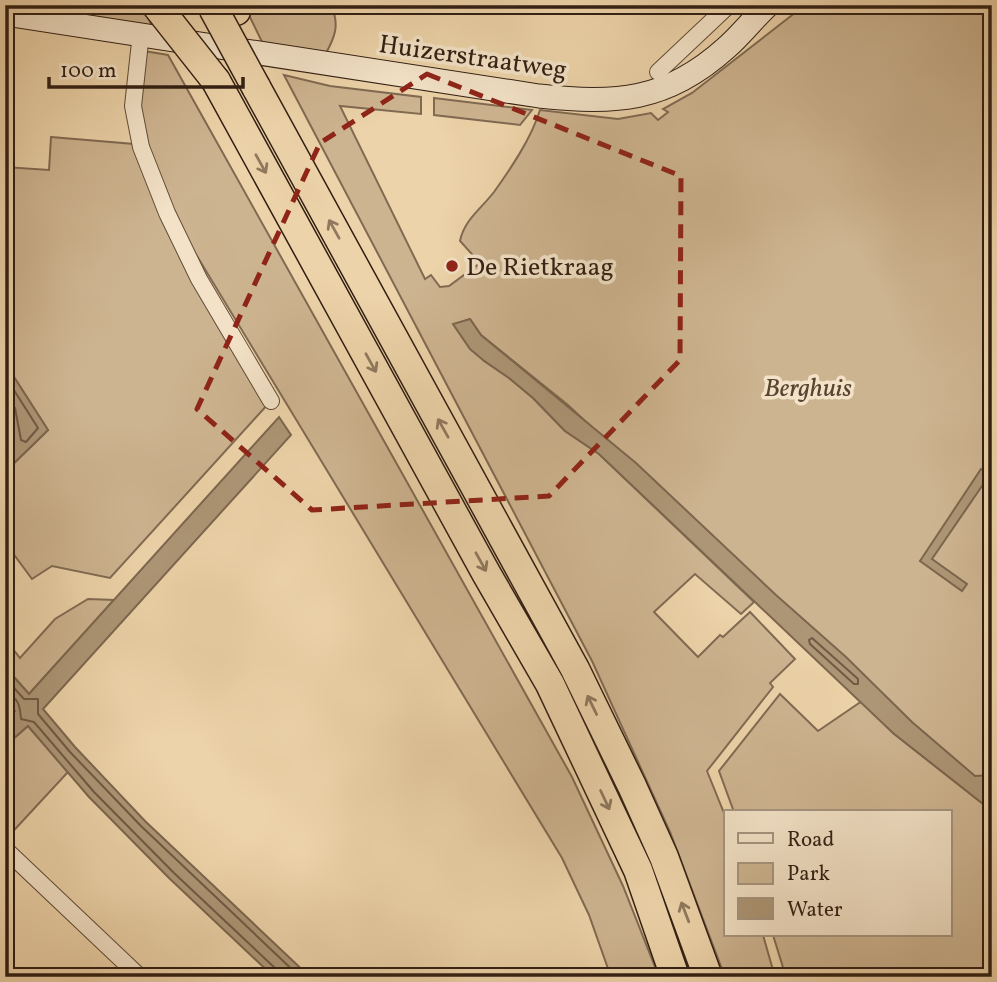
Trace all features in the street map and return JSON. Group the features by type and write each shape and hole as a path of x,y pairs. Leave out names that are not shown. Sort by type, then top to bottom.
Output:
{"highway":[{"path":"156,5 216,82"},
{"path":"174,5 486,573 550,684 638,870 675,977"},
{"path":"223,7 256,87 575,669 664,857 708,977"}],"street":[{"path":"658,72 729,5"},
{"name":"Huizerstraatweg","path":"5,14 539,96 607,101 648,94 695,71 726,48 753,10"},
{"path":"141,33 133,106 141,147 167,213 199,279 271,401"},
{"path":"5,849 140,977"}],"highlighted area":[{"path":"427,74 681,176 680,360 549,496 312,510 197,409 320,143"}],"green space":[{"path":"84,5 142,5 154,30 84,19"},
{"path":"244,5 331,5 335,31 325,55 265,48"},
{"name":"Berghuis","path":"805,5 992,5 992,783 984,795 568,405 481,335 470,319 483,360 533,398 565,431 599,454 754,602 741,614 695,574 654,612 698,657 720,635 723,637 750,612 795,659 770,683 773,687 707,771 724,813 724,936 763,936 775,977 725,977 670,832 592,661 284,75 330,86 421,97 421,114 340,106 425,279 431,275 440,287 449,286 480,263 460,241 462,234 514,163 540,110 618,119 651,113 658,120 668,112 663,109 692,93"},
{"path":"144,51 168,55 572,777 623,886 659,977 611,977 589,915 562,858 183,233 152,160 139,108"},
{"path":"434,98 532,110 520,125 434,115"},
{"path":"51,137 134,144 269,403 110,578 52,566 32,579 9,548 5,549 5,472 48,430 5,363 5,167 49,170"},
{"path":"88,599 114,600 29,694 5,667 5,639 20,658 55,619"},
{"path":"780,694 818,731 862,701 893,733 992,811 992,977 786,977 773,936 951,936 951,810 733,810 719,771"},
{"path":"28,726 68,772 6,839 5,746"}],"water":[{"path":"470,319 481,335 636,463 846,657 912,722 975,776 992,775 992,811 893,733 599,454 565,431 533,398 470,349 453,324"},
{"path":"5,363 48,430 5,472 5,446 14,438 5,403"},
{"path":"279,417 291,435 43,709 145,821 310,977 274,977 169,878 89,797 28,726 5,746 5,719 15,711 5,698 5,667 29,694"},
{"path":"981,469 992,477 992,491 982,486 932,559 967,584 962,591 920,561"}],"place":[{"name":"De Rietkraag","path":"452,266"}]}
